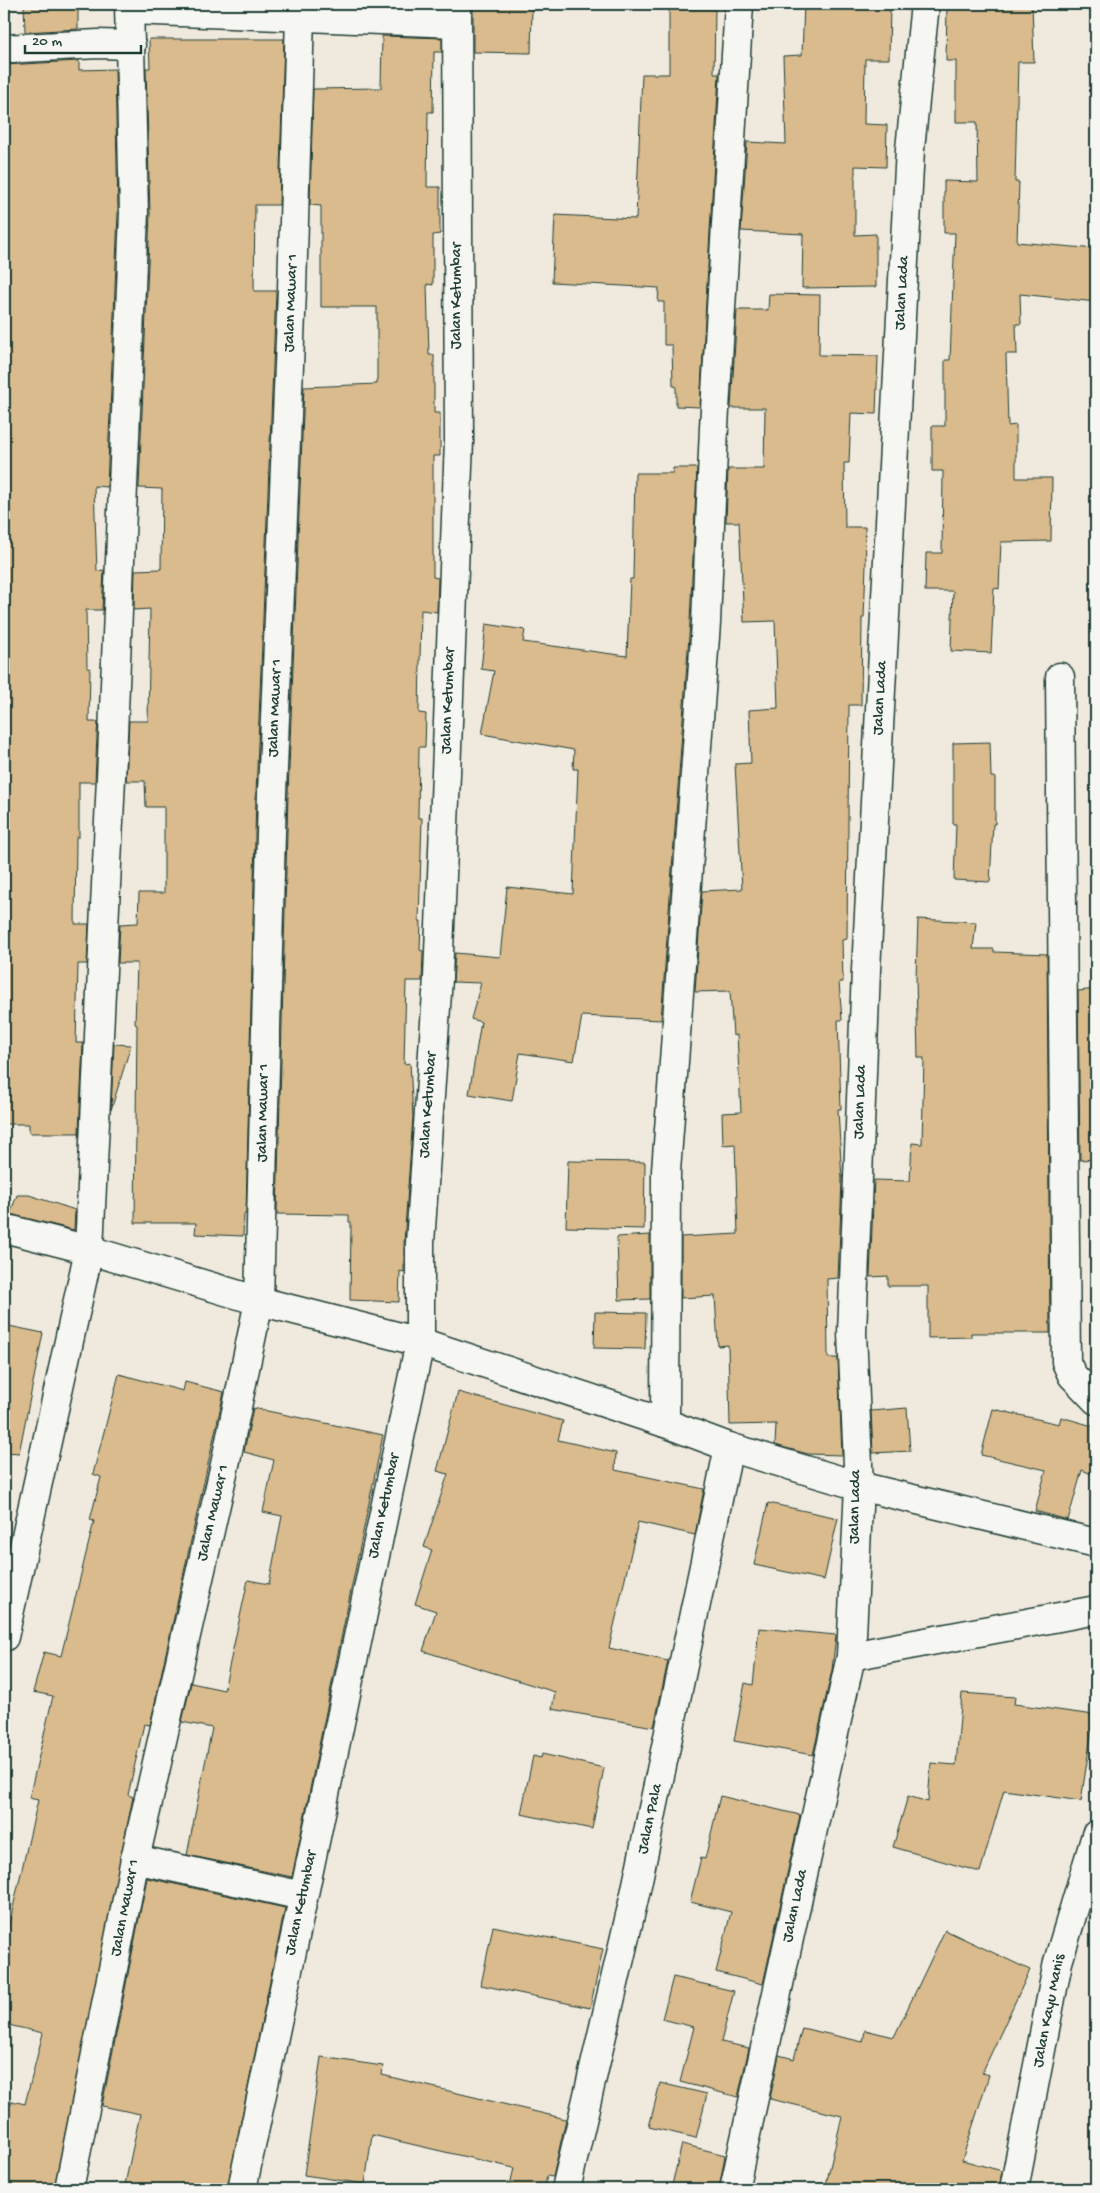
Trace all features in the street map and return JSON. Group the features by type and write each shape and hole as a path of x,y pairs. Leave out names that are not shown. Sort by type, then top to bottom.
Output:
{"street":[{"path":"664,1423 666,1171 706,623 714,427 739,4"},
{"name":"Jalan Lada","path":"734,2189 851,1656 858,1486 852,1333 866,970 910,149 925,4"},
{"path":"4,1637 89,1250 113,735 134,213 129,7 300,16 456,13"},
{"name":"Jalan Ketumbar","path":"242,2189 420,1342 420,1243 438,968 459,441 456,13"},
{"name":"Jalan Mawar 1","path":"69,2189 135,1860 226,1460 259,1301 272,794 292,289 300,16"},
{"path":"4,49 98,44 131,45"},
{"path":"1060,677 1066,1362 1072,1375 1096,1400"},
{"path":"4,1228 89,1250 259,1301 420,1342 664,1423 729,1447 858,1486 1096,1544"},
{"name":"Jalan Pala","path":"566,2189 635,1894 729,1447"},
{"path":"851,1656 1096,1610"},
{"name":"Jalan Kayu Manis","path":"1014,2189 1058,1962 1096,1835"},
{"path":"135,1860 303,1896"}],"building":[{"path":"24,4 78,4 78,29 25,32"},
{"path":"473,4 532,4 531,53 473,52"},
{"path":"804,4 890,4 889,59 865,59 864,124 887,125 886,167 855,166 855,235 876,234 876,287 802,288 803,234 741,231 747,142 786,144 783,56 802,55"},
{"path":"947,4 1032,4 1034,62 1018,62 1015,182 1019,182 1017,242 1096,249 1096,302 1020,294 1021,324 1016,324 1017,354 1006,354 1008,426 1016,425 1016,478 1052,478 1051,541 1001,542 999,589 994,588 991,653 951,651 953,591 925,591 926,553 942,553 943,471 932,471 932,426 945,426 945,360 950,360 955,233 944,233 944,181 978,182 977,122 956,122 956,61 946,61"},
{"path":"669,9 715,9 714,74 719,74 700,407 676,406 676,386 673,386 672,345 664,345 664,302 658,302 659,288 552,282 555,215 636,219 642,74 669,74"},
{"path":"382,36 442,38 442,52 434,52 433,112 428,112 427,187 440,187 440,234 433,235 433,285 427,284 429,355 434,355 434,413 440,413 440,456 433,456 433,577 438,578 437,612 421,610 419,713 426,714 425,747 419,747 418,818 422,818 419,921 421,921 420,950 423,951 422,981 406,981 404,1064 410,1063 413,1117 404,1242 404,1272 400,1271 399,1302 350,1300 351,1222 349,1222 349,1215 277,1214 288,795 304,387 377,384 377,307 321,307 321,206 310,205 313,89 381,88"},
{"path":"149,39 284,39 279,205 255,205 254,291 276,291 256,794 246,1214 244,1214 243,1236 195,1234 196,1223 135,1223 137,1025 135,1024 137,963 118,963 120,924 138,923 139,893 164,893 164,807 146,807 145,781 126,781 129,721 148,721 150,609 134,610 135,570 161,569 162,489 139,488 150,214 146,68 150,68"},
{"path":"79,61 79,70 115,69 118,213 107,487 94,486 97,571 104,570 102,610 86,610 87,668 90,668 89,722 98,722 95,782 79,782 79,837 76,837 75,924 89,924 87,964 78,964 76,1043 83,1043 79,1133 29,1133 29,1124 4,1124 5,65"},
{"path":"769,294 820,295 819,355 878,356 876,414 851,413 849,463 844,463 845,527 865,527 866,565 864,618 862,618 861,705 849,705 847,939 842,940 843,982 839,982 842,1020 838,1020 841,1109 838,1109 842,1180 838,1278 827,1279 828,1358 838,1358 842,1455 808,1454 775,1445 776,1424 730,1425 728,1345 718,1346 715,1296 681,1298 681,1237 738,1234 735,1144 723,1145 722,1113 741,1112 737,1035 733,1036 730,991 695,992 702,891 742,889 735,764 751,763 749,710 778,708 775,621 744,622 739,522 726,522 728,469 764,469 765,408 731,408 737,310 768,310"},
{"path":"673,468 697,468 690,622 661,1020 582,1016 574,1061 520,1053 512,1101 469,1094 481,1022 471,1019 481,983 453,982 455,953 500,957 507,887 573,894 578,769 573,769 574,750 482,734 494,671 481,669 486,624 525,630 523,642 627,656 630,579 633,579 635,473 673,473"},
{"path":"990,742 991,777 995,777 995,824 993,824 990,882 954,880 956,824 953,824 953,743"},
{"path":"918,919 976,922 973,949 994,949 994,952 1047,954 1050,1333 971,1333 971,1337 928,1338 928,1286 888,1286 888,1276 870,1277 874,1180 910,1181 912,1143 922,1144 924,1058 918,1058 916,977"},
{"path":"1096,989 1096,1159 1080,1160 1078,991"},
{"path":"114,1044 131,1045 111,1110"},
{"path":"568,1161 645,1162 644,1229 566,1227"},
{"path":"17,1195 29,1195 75,1210 74,1230 10,1214"},
{"path":"650,1235 650,1299 619,1300 617,1237"},
{"path":"595,1312 646,1313 645,1349 594,1348"},
{"path":"4,1325 43,1333 19,1453 4,1452"},
{"path":"119,1374 183,1391 185,1382 224,1392 150,1725 144,1724 128,1795 133,1797 54,2189 4,2189 4,2103 11,2105 12,2101 25,2104 43,2033 4,2024 4,1927 8,1929 38,1800 29,1798 53,1696 33,1692 44,1652 61,1656 94,1521 90,1520 101,1477 93,1474"},
{"path":"458,1392 563,1421 558,1440 616,1453 615,1470 704,1489 695,1535 638,1522 609,1648 668,1661 654,1727 552,1709 555,1692 423,1651 436,1611 415,1604 432,1550 424,1547 448,1474 437,1471"},
{"path":"253,1408 383,1435 292,1877 187,1855 212,1728 182,1722 191,1683 224,1690 248,1580 269,1584 282,1516 263,1512 274,1460 244,1452"},
{"path":"907,1408 910,1451 873,1453 871,1411"},
{"path":"993,1409 1059,1424 1061,1417 1096,1427 1096,1476 1082,1470 1068,1520 1035,1511 1046,1470 981,1455"},
{"path":"768,1503 838,1518 824,1580 754,1565"},
{"path":"759,1628 836,1635 832,1670 813,1755 734,1741 745,1683 753,1685"},
{"path":"962,1693 1015,1697 1014,1704 1094,1715 1081,1801 1004,1790 980,1872 893,1847 908,1796 928,1802 931,1763 956,1765"},
{"path":"542,1754 604,1768 592,1829 521,1814 533,1756 541,1758"},
{"path":"720,1796 800,1815 763,1984 716,1972 731,1912 690,1902 701,1858 705,1859"},
{"path":"147,1878 285,1908 227,2189 124,2189 140,2114 102,2106"},
{"path":"493,1926 603,1949 590,2008 481,1985"},
{"path":"945,1930 1030,1970 982,2073 989,2075 962,2160 1002,2171 999,2189 825,2189 842,2116 770,2099 779,2055 794,2059 802,2028 863,2042 865,2030 894,2037"},
{"path":"673,1977 734,1991 721,2042 749,2048 738,2097 680,2082 694,2027 662,2019"},
{"path":"321,2057 383,2066 382,2075 566,2119 553,2177 547,2176 544,2189 509,2189 514,2168 372,2135 365,2184 304,2175"},
{"path":"660,2083 707,2094 696,2138 649,2127"},
{"path":"682,2144 725,2155 719,2189 671,2189"}]}
